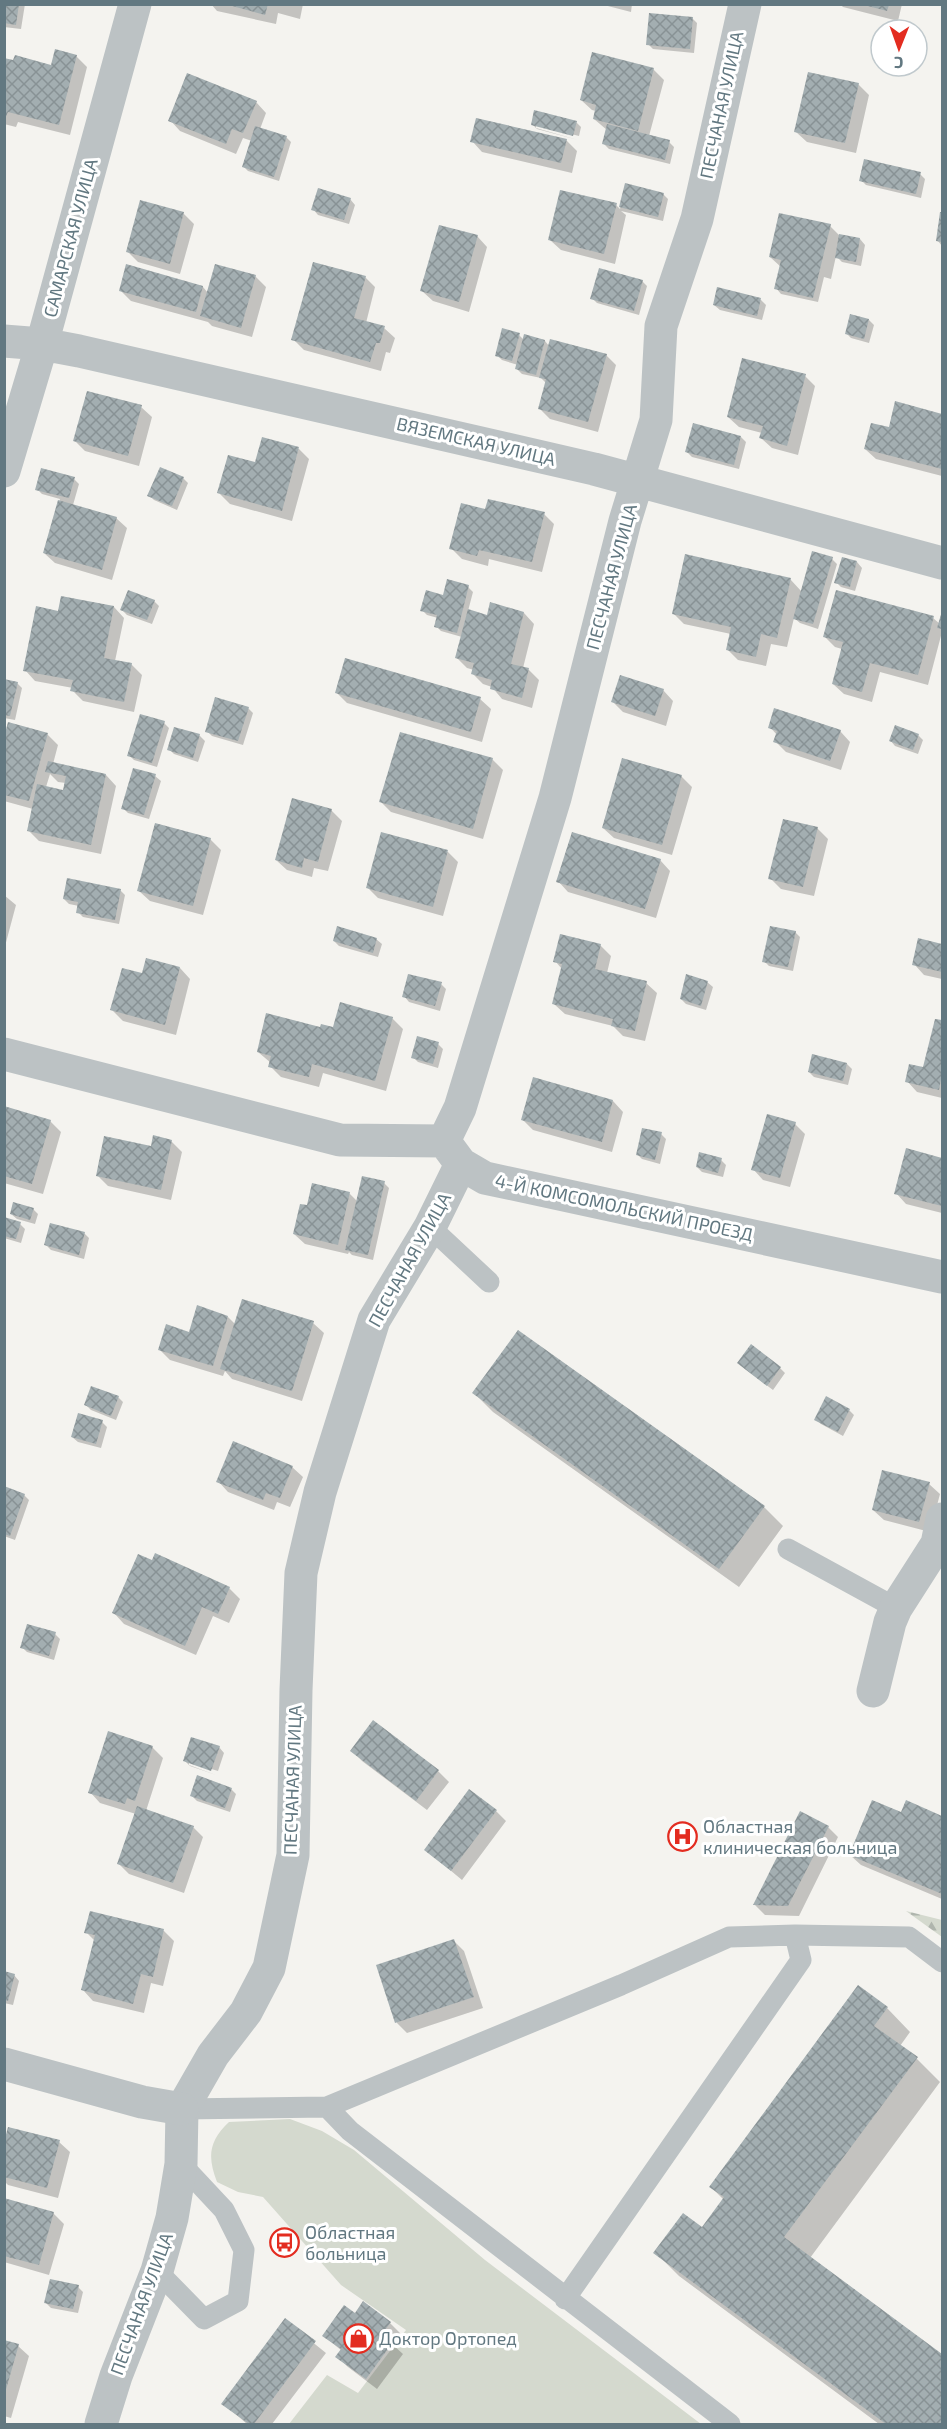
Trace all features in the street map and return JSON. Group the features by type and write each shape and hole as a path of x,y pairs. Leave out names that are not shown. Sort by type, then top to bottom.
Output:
{"street":[{"name":"САМАРСКАЯ УЛИЦА","path":"4,471 42,344 135,4"},
{"name":"ПЕСЧАНАЯ УЛИЦА","path":"100,2424 157,2271 172,2218 181,2164 182,2109 213,2055 246,2012 269,1968 292,1855 301,1573 320,1492 374,1320 430,1227 453,1153 460,1108 555,798 625,521 656,420 661,326 698,219 745,4"},
{"name":"ВЯЗЕМСКАЯ УЛИЦА","path":"4,341 42,344 79,351 639,481 942,563"},
{"name":"4-Й КОМСОМОЛЬСКИЙ ПРОЕЗД","path":"4,1053 340,1140 401,1139 453,1153 485,1178 942,1277"},
{"path":"873,1691 890,1622 896,1608 936,1544 942,1519"},
{"path":"4,2064 142,2102 182,2109"}],"lane":[{"path":"430,1227 489,1282"},
{"path":"788,1549 896,1608"},
{"path":"182,2109 327,2107 729,1937 795,1935 909,1937 942,1962"},
{"path":"565,2299 801,1960 795,1935"},
{"path":"327,2107 350,2131 730,2424"},
{"path":"157,2271 204,2319 238,2301 244,2250 224,2210 181,2164"}],"green space":[{"path":"906,1911 942,1920 942,1937"},
{"path":"290,2119 322,2131 354,2150 485,2260 701,2424 289,2424 327,2375 358,2393 406,2330 341,2285 263,2197 238,2192 217,2182 212,2164 212,2149 217,2136 229,2122"}],"building":[{"path":"4,4 19,4 16,25 4,23"},
{"path":"225,4 268,4 265,15"},
{"path":"864,5 889,5 887,11"},
{"path":"649,13 693,17 690,49 646,45"},
{"path":"55,49 77,55 59,125 8,112 4,121 4,58 13,60 15,55 51,65"},
{"path":"592,52 654,68 638,131 593,119 596,105 580,100"},
{"path":"808,72 859,83 845,143 794,132"},
{"path":"187,73 257,101 243,133 232,129 226,144 168,121"},
{"path":"534,110 577,121 573,136 531,125"},
{"path":"476,118 567,139 561,163 470,142"},
{"path":"607,124 670,140 665,160 602,144"},
{"path":"255,126 287,136 274,177 242,167"},
{"path":"864,159 921,172 916,194 859,181"},
{"path":"625,183 664,193 658,217 619,207"},
{"path":"318,188 351,198 344,220 311,210"},
{"path":"560,190 617,203 604,254 548,240"},
{"path":"140,200 184,212 170,264 126,252"},
{"path":"940,212 942,212 942,242 936,241"},
{"path":"779,213 831,224 813,298 774,289 781,260 769,257"},
{"path":"439,225 478,235 459,302 420,291"},
{"path":"839,234 860,238 856,262 835,258"},
{"path":"313,262 366,276 354,318 385,326 380,343 376,343 370,362 291,340"},
{"path":"126,264 203,286 196,312 119,291"},
{"path":"215,264 256,275 241,328 200,316"},
{"path":"599,268 643,280 634,311 590,299"},
{"path":"717,287 761,298 757,316 713,305"},
{"path":"850,314 869,319 864,339 845,334"},
{"path":"502,328 520,333 512,361 495,356"},
{"path":"524,334 545,340 536,375 515,369"},
{"path":"550,339 607,354 588,422 538,409 546,379 539,378"},
{"path":"742,358 806,374 787,446 759,438 763,426 727,417"},
{"path":"87,391 142,405 128,456 73,441"},
{"path":"895,401 942,414 942,469 864,449 871,423 889,427"},
{"path":"693,423 741,436 734,465 685,452"},
{"path":"262,437 299,447 282,511 217,493 228,455 255,462"},
{"path":"160,467 184,477 172,506 147,496"},
{"path":"41,468 75,477 69,498 35,490"},
{"path":"488,499 545,512 532,562 479,550 477,556 449,549 461,503 485,509"},
{"path":"58,500 117,517 102,570 43,553"},
{"path":"812,551 833,557 813,624 793,619"},
{"path":"685,554 791,578 777,638 761,634 756,657 726,650 731,627 672,614"},
{"path":"842,557 857,561 850,587 834,583"},
{"path":"447,579 469,585 457,633 434,627 437,615 420,611 426,590 443,595"},
{"path":"128,590 155,600 147,620 120,610"},
{"path":"836,590 934,616 918,675 870,663 862,692 832,684 843,642 823,637"},
{"path":"61,596 114,606 104,658 132,663 124,702 70,691 73,680 23,671 36,606 58,611"},
{"path":"490,602 524,612 511,664 529,668 522,698 490,689 492,680 471,674 474,663 455,658 468,609 487,615"},
{"path":"942,611 942,629 937,628"},
{"path":"345,658 481,697 471,732 335,693"},
{"path":"620,675 664,689 655,716 611,702"},
{"path":"4,679 18,682 10,716 4,715"},
{"path":"215,697 249,707 238,741 205,732"},
{"path":"774,708 841,730 830,761 773,742 777,731 768,728"},
{"path":"140,714 165,721 152,763 127,756"},
{"path":"8,722 48,733 29,801 4,795 4,737"},
{"path":"895,725 919,734 913,750 889,741"},
{"path":"174,727 200,734 193,758 167,750"},
{"path":"400,732 493,758 473,829 379,802"},
{"path":"622,758 682,775 662,845 602,828"},
{"path":"48,761 106,774 91,845 27,831 37,784 63,790 66,776 45,772"},
{"path":"133,768 156,774 144,815 121,809"},
{"path":"292,798 332,809 318,862 304,858 302,868 275,860"},
{"path":"783,819 818,827 803,887 768,879"},
{"path":"155,823 211,838 193,906 137,891"},
{"path":"381,832 448,850 433,907 366,888"},
{"path":"572,832 661,859 645,909 556,882"},
{"path":"67,878 121,889 115,920 76,913 78,902 63,899"},
{"path":"337,926 377,938 373,953 333,941"},
{"path":"770,926 796,931 788,967 762,962"},
{"path":"560,934 601,944 595,969 647,981 635,1031 611,1026 613,1019 552,1004 562,964 553,962"},
{"path":"918,938 942,944 942,972 912,965"},
{"path":"146,958 180,967 165,1025 110,1010 122,968 142,973"},
{"path":"408,974 442,982 435,1006 402,997"},
{"path":"686,974 708,981 701,1006 680,999"},
{"path":"340,1002 393,1017 375,1081 312,1064 309,1077 268,1067 271,1056 257,1052 266,1013 320,1027 321,1024 333,1027"},
{"path":"935,1019 942,1020 942,1074 939,1090 905,1082 909,1064 923,1067"},
{"path":"417,1036 439,1042 433,1064 411,1058"},
{"path":"812,1054 847,1063 843,1081 808,1072"},
{"path":"533,1077 613,1100 602,1142 521,1120"},
{"path":"4,1106 51,1120 32,1184 4,1176"},
{"path":"767,1114 796,1122 780,1178 751,1170"},
{"path":"642,1128 662,1132 655,1160 636,1155"},
{"path":"153,1135 172,1140 161,1190 96,1176 104,1136 151,1146"},
{"path":"906,1148 942,1158 942,1206 894,1194"},
{"path":"699,1152 722,1158 718,1173 696,1167"},
{"path":"362,1176 385,1181 368,1255 345,1250"},
{"path":"312,1183 350,1192 338,1245 293,1234 300,1204 307,1205"},
{"path":"13,1202 34,1208 30,1220 10,1214"},
{"path":"4,1217 21,1222 16,1239 4,1236"},
{"path":"50,1223 85,1232 79,1255 44,1245"},
{"path":"242,1299 314,1321 292,1391 220,1369"},
{"path":"197,1305 228,1316 213,1366 158,1350 166,1324 189,1332"},
{"path":"518,1330 765,1506 719,1569 472,1393"},
{"path":"751,1344 781,1367 767,1386 737,1363"},
{"path":"91,1386 119,1396 111,1416 84,1405"},
{"path":"826,1396 850,1409 838,1432 814,1420"},
{"path":"78,1413 103,1420 96,1444 71,1437"},
{"path":"233,1441 293,1466 280,1498 266,1493 263,1500 216,1482"},
{"path":"882,1470 930,1482 919,1522 872,1510"},
{"path":"4,1486 25,1494 10,1536 4,1534"},
{"path":"155,1553 230,1587 218,1614 202,1607 185,1646 112,1613 138,1554 152,1560"},
{"path":"27,1624 56,1632 49,1656 20,1648"},
{"path":"373,1720 439,1770 416,1801 350,1751"},
{"path":"108,1731 153,1746 135,1801 127,1798 125,1804 88,1793"},
{"path":"191,1737 220,1746 211,1771 183,1761"},
{"path":"197,1775 232,1788 225,1808 190,1796"},
{"path":"469,1789 497,1810 451,1871 424,1850"},
{"path":"872,1800 901,1812 906,1800 942,1816 942,1894 849,1855"},
{"path":"137,1806 194,1826 173,1883 117,1864"},
{"path":"800,1811 829,1826 788,1906 753,1905"},
{"path":"90,1911 164,1929 153,1977 141,1974 133,2004 81,1990 95,1935 84,1933"},
{"path":"454,1939 474,1997 395,2023 376,1965"},
{"path":"4,1971 15,1974 8,2001 4,2000"},
{"path":"858,1985 888,2007 874,2026 918,2057 784,2237 942,2354 942,2424 886,2424 653,2253 683,2213 702,2227 724,2197 709,2187"},
{"path":"8,2127 60,2140 47,2188 4,2177 4,2142"},
{"path":"4,2198 54,2212 39,2265 4,2256"},
{"path":"50,2279 79,2285 73,2309 44,2303"},
{"name":"Доктор Ортопед","path":"363,2301 391,2322 382,2334 393,2342 366,2379 335,2357 341,2349 322,2336 344,2305 355,2313"},
{"path":"285,2318 316,2341 254,2424 249,2424 221,2404"},
{"path":"4,2340 19,2344 5,2393 4,2393"}],"place":[{"name":"Областная клиническая больница","path":"682,1837"},
{"name":"Областная больница","path":"284,2243"},
{"name":"Доктор Ортопед","path":"358,2339"}]}
